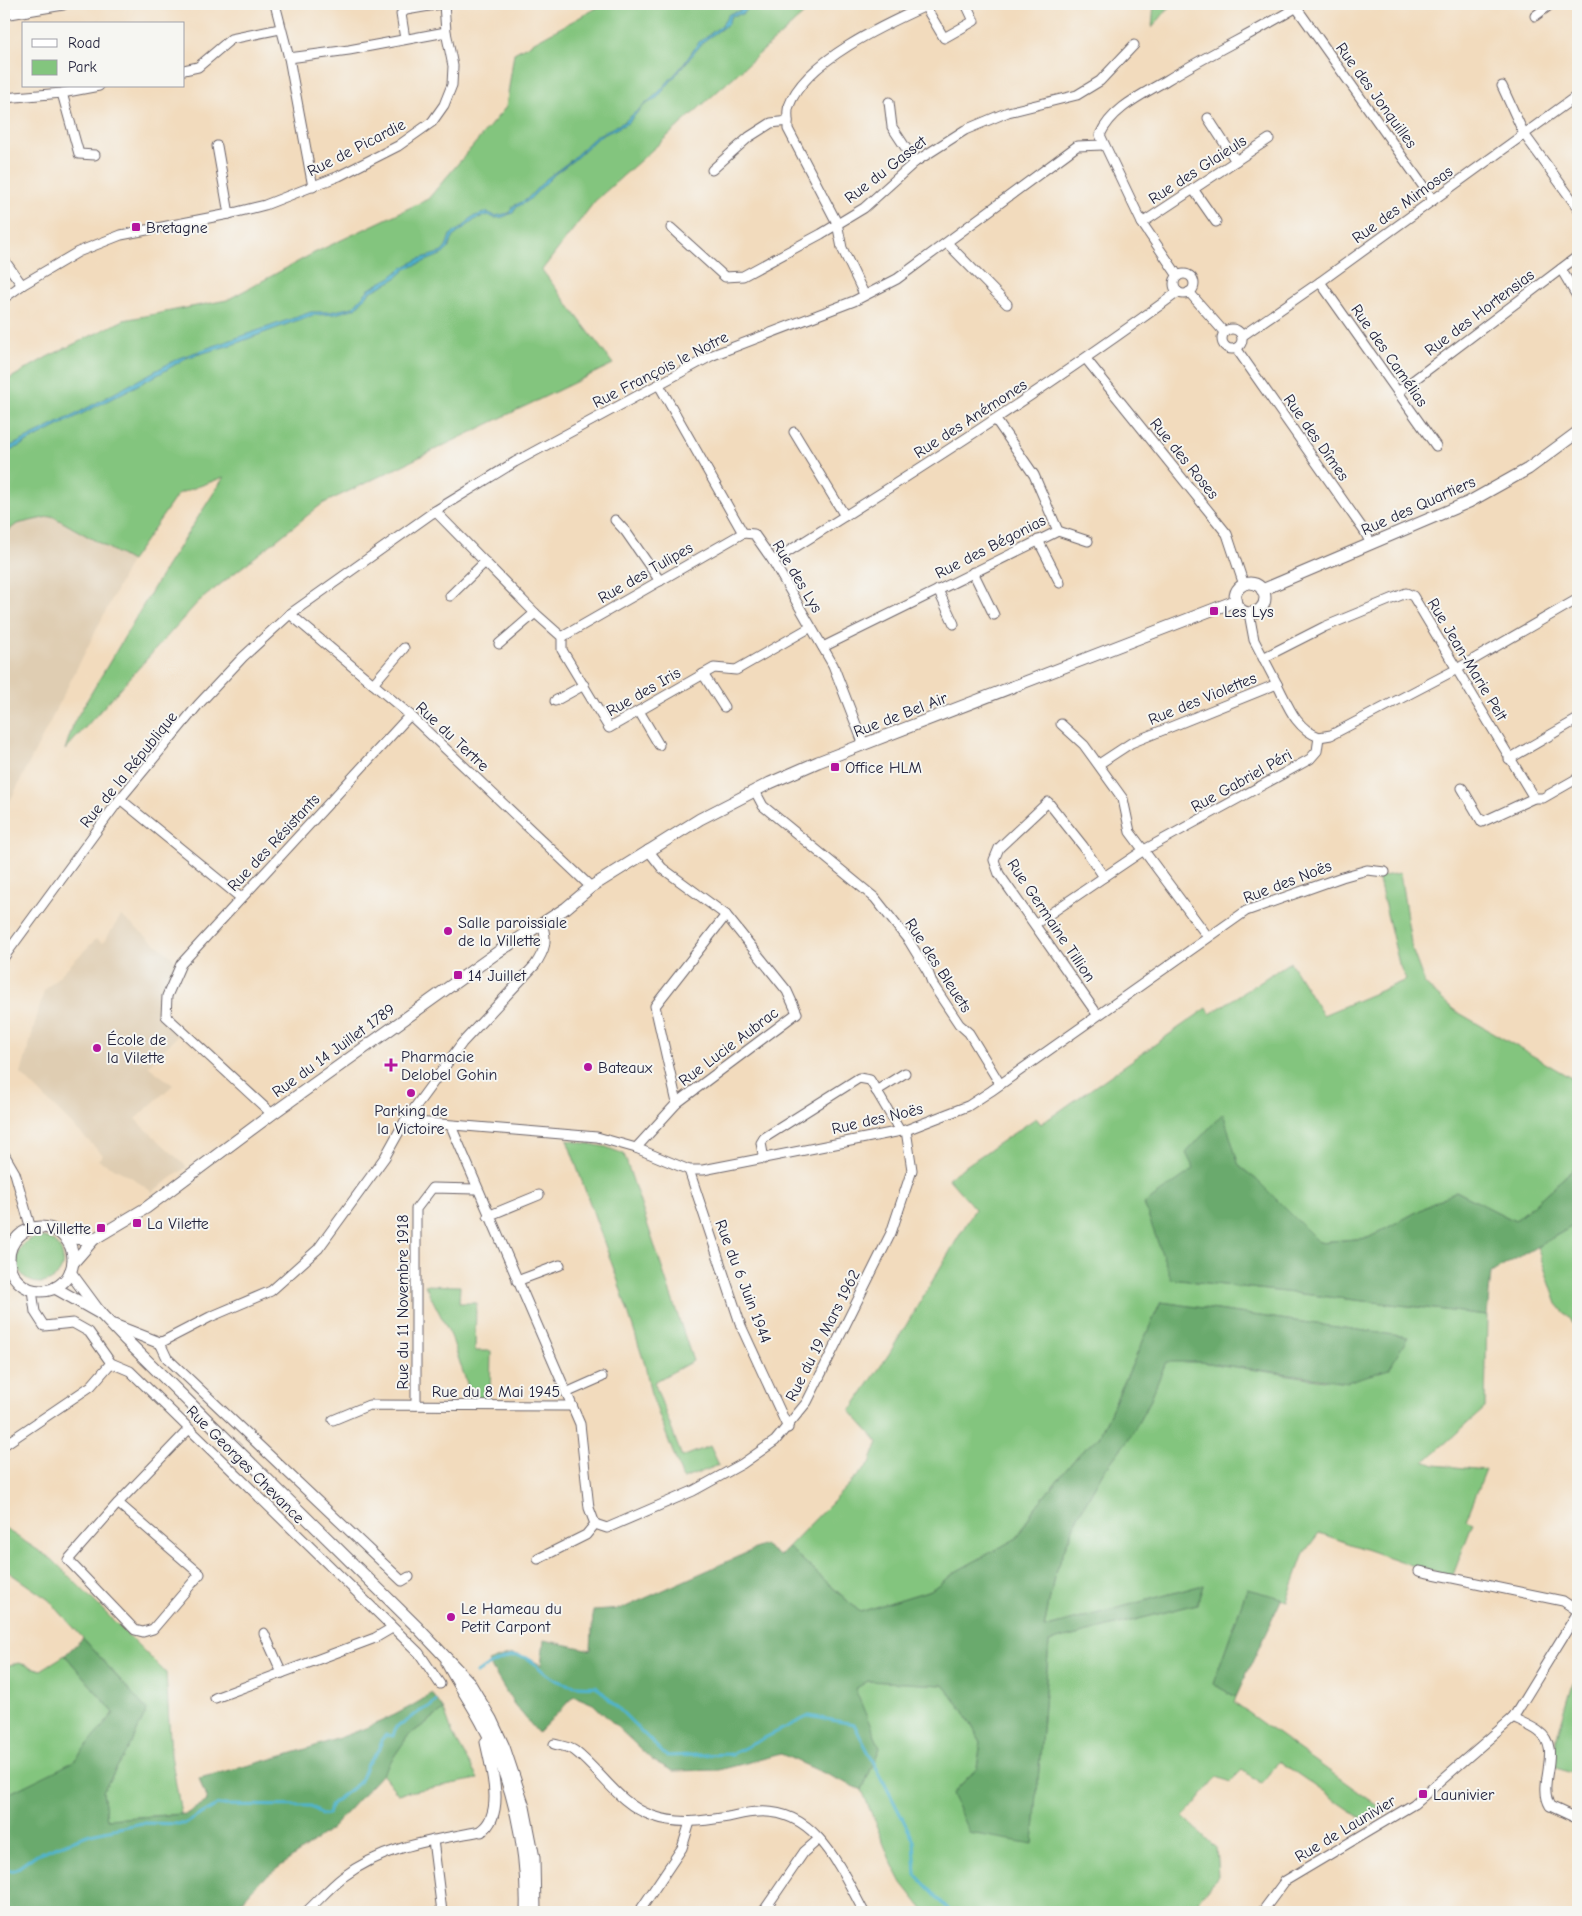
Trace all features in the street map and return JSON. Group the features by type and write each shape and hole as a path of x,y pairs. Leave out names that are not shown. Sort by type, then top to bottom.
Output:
{"main road":[{"path":"4,14 63,4"},
{"name":"Rue des Quartiers","path":"1262,590 1469,502 1528,469 1578,432"},
{"path":"1252,584 1262,590 1265,599 1261,607 1249,613 1240,609 1235,601 1237,591 1244,585 1252,584"},
{"name":"Rue de Bel Air","path":"590,886 648,850 755,791 818,762 1235,601"},
{"name":"Rue du 14 Juillet 1789","path":"72,1268 94,1239 146,1208 272,1114 498,952 566,908 590,886"},
{"path":"47,1228 65,1238 73,1254 72,1268 64,1281 56,1288 40,1291 32,1290 18,1281 7,1266 10,1259 9,1244 24,1232 31,1229 47,1228"},
{"path":"65,1238 94,1239"},
{"path":"72,1268 101,1314 110,1324 440,1650 491,1719 504,1747 522,1797 534,1858 535,1912"},
{"path":"56,1288 101,1314"},
{"path":"110,1324 160,1343"},
{"path":"460,1678 495,1750 514,1806 523,1855 526,1912"},
{"path":"481,1831 488,1827 493,1818 495,1800 482,1723"}],"street":[{"path":"276,4 280,29 289,58 313,187"},
{"path":"405,39 401,14 406,10 442,4"},
{"name":"Rue de Picardie","path":"4,298 22,284 78,252 120,235 229,214 265,204 339,176 398,146 432,122 444,104 452,85 454,66 442,4"},
{"path":"864,294 842,248 837,224 788,129 788,106 808,76 870,31 928,5 944,38 974,21 966,4"},
{"path":"1535,16 1551,4"},
{"path":"1178,276 1142,223 1103,146 1100,135 1105,123 1124,106 1212,53 1299,6"},
{"name":"Rue des Jonquilles","path":"1299,6 1434,200"},
{"path":"185,70 198,67 231,39 280,29"},
{"path":"289,58 348,50 446,32"},
{"name":"Rue du Gasset","path":"671,228 725,277 743,276 864,208 915,162 965,130 1008,112 1077,95 1100,81 1134,45"},
{"path":"1502,86 1524,134 1578,208"},
{"path":"4,98 62,93 88,88"},
{"path":"62,93 78,154 95,155"},
{"name":"Rue des Mimosas","path":"1242,336 1320,282 1578,95"},
{"path":"889,102 892,127 915,162"},
{"path":"1208,118 1236,161"},
{"path":"712,170 749,137 770,123 788,121"},
{"name":"Rue des Glaieuls","path":"1142,223 1269,139"},
{"path":"217,146 229,214"},
{"name":"Rue François le Notre","path":"290,614 435,511 514,462 713,355 854,301 897,278 1076,146 1103,146"},
{"path":"1193,189 1216,222"},
{"path":"946,243 1007,304"},
{"name":"Rue des Hortensias","path":"1398,392 1578,256"},
{"path":"4,260 22,284"},
{"path":"1562,268 1578,298"},
{"path":"1186,274 1192,279 1193,286 1189,292 1185,294 1178,292 1174,282 1178,276 1186,274"},
{"name":"Rue des Camélias","path":"1320,282 1436,446"},
{"name":"Rue des Anémones","path":"773,561 996,420 1086,359 1178,292"},
{"path":"1189,292 1224,332"},
{"path":"1233,328 1242,336 1242,342 1236,348 1228,348 1223,344 1221,338 1224,332 1233,328"},
{"name":"Rue des Dîmes","path":"1236,348 1360,524 1371,544"},
{"name":"Rue des Roses","path":"1086,359 1227,534 1244,585"},
{"name":"Rue des Lys","path":"659,385 743,533 754,534 773,561 823,647 833,665 864,745"},
{"name":"Rue des Bégonias","path":"823,647 1058,531 1034,475 996,420"},
{"path":"794,432 844,516"},
{"path":"435,511 535,613 562,636"},
{"path":"615,520 626,532 660,581"},
{"path":"1058,531 1088,541"},
{"name":"Rue des Tulipes","path":"562,636 743,533"},
{"path":"1038,540 1060,583"},
{"path":"450,596 485,562"},
{"path":"973,572 994,615"},
{"path":"938,590 954,624"},
{"name":"Rue Jean-Marie Pelt","path":"1263,658 1324,627 1406,592 1413,596 1534,798"},
{"path":"1319,737 1331,736 1457,669 1578,599"},
{"path":"499,644 535,613"},
{"name":"Rue des Violettes","path":"1099,764 1132,743 1277,684 1254,640 1249,613"},
{"name":"Rue du Tertre","path":"290,614 410,715 590,886"},
{"name":"Rue de la République","path":"4,957 120,799 198,705 243,657 290,614"},
{"name":"Rue des Iris","path":"562,636 562,650 609,728 714,668 736,670 811,627"},
{"path":"373,684 404,648"},
{"path":"703,674 724,707"},
{"name":"Rue Gabriel Péri","path":"1035,924 1144,850 1310,759 1317,751 1319,737 1308,733 1298,724 1277,684"},
{"path":"555,701 584,685"},
{"path":"639,711 659,745"},
{"name":"Rue des Résistants","path":"272,1114 166,1016 167,996 181,964 410,715"},
{"path":"1509,759 1578,719"},
{"path":"1061,724 1084,745 1099,764 1123,799 1130,832 1208,937"},
{"path":"1462,788 1482,822 1534,798 1543,798 1578,778"},
{"name":"Rue des Bleuets","path":"755,791 763,806 876,898 909,941 928,972 933,985 959,1024 969,1033 1000,1084"},
{"path":"120,799 241,898"},
{"name":"Rue Germaine Tillion","path":"1097,1014 1000,874 994,860 1000,848 1048,802 1083,846 1104,877"},
{"path":"648,850 662,868 726,915 656,1006 677,1103"},
{"name":"Rue des Noës","path":"689,1170 764,1159 903,1130 968,1106 1246,911 1342,877 1367,870 1384,872"},
{"name":"Rue Lucie Aubrac","path":"636,1148 677,1103 798,1013 787,991 726,915"},
{"path":"160,1343 210,1317 271,1291 318,1249 385,1157 405,1121 462,1043 535,965 544,952 547,938 542,924"},
{"path":"876,1091 905,1073"},
{"path":"764,1159 761,1143 764,1138 859,1078 870,1080 903,1130"},
{"path":"405,1121 589,1136 636,1148 689,1170"},
{"path":"451,1126 476,1189 580,1424 590,1508 595,1524 586,1535 538,1559"},
{"name":"Rue du 19 Mars 1962","path":"595,1524 606,1528 692,1491 742,1464 775,1441 788,1428 808,1402 891,1233 912,1170 903,1130"},
{"path":"4,1154 14,1174 31,1229"},
{"name":"Rue du 6 Juin 1944","path":"689,1170 741,1326 788,1428"},
{"name":"Rue du 11 Novembre 1918","path":"416,1405 416,1209 432,1188 476,1189"},
{"path":"488,1216 539,1195"},
{"path":"517,1281 560,1265"},
{"path":"4,1445 91,1386 111,1363 99,1343 89,1332 73,1323 44,1326 35,1312 32,1290"},
{"name":"Rue Georges Chevance","path":"160,1343 167,1358 402,1582 410,1577"},
{"name":"Rue Georges Chevance","path":"111,1363 130,1371 189,1428 419,1653 440,1684"},
{"path":"566,1394 602,1377"},
{"name":"Rue du 8 Mai 1945","path":"333,1420 369,1405 572,1406"},
{"path":"118,1503 200,1574 153,1629 143,1632 135,1630 68,1560 118,1503 189,1428"},
{"path":"1419,1571 1563,1601 1578,1611"},
{"name":"Rue de Launivier","path":"1262,1912 1285,1881 1414,1804 1513,1718 1578,1611"},
{"path":"215,1698 374,1638 392,1628"},
{"path":"264,1632 282,1673"},
{"path":"1513,1718 1540,1732 1547,1742 1550,1755 1544,1791 1550,1806 1578,1819"},
{"path":"554,1744 574,1750 616,1794 652,1816 673,1822 690,1822 759,1812 781,1814 796,1819 819,1839 834,1857 864,1912"},
{"path":"639,1912 682,1848 690,1822"},
{"path":"308,1912 343,1877 381,1855 404,1846 481,1831"},
{"path":"763,1912 804,1852 819,1839"},
{"path":"433,1840 442,1912"}],"shaded area":[{"path":"52,516 131,561 4,813 4,534 17,524"},
{"name":"École de la Vilette","path":"121,916 181,964 167,996 166,1016 182,1031 148,1066 173,1085 135,1119 187,1167 152,1192 131,1177 98,1160 103,1155 21,1074 44,991 96,939 103,943"}],"green space":[{"path":"604,4 815,4 595,201 542,270 613,364 322,504 198,602 65,750 74,722 166,567 224,477 178,494 131,561 52,516 17,524 4,534 4,382 47,357 124,320 227,300 314,253 428,199 506,107 514,53"},
{"path":"1154,4 1172,4 1152,28"},
{"path":"1400,873 1412,949 1425,984 1454,1010 1578,1082 1578,1165 1515,1221 1456,1191 1368,1238 1319,1242 1257,1180 1239,1166 1194,1169 1171,1279 1487,1315 1485,1408 1425,1461 1435,1465 1486,1470 1466,1520 1473,1523 1453,1575 1417,1567 1319,1533 1304,1553 1287,1601 1247,1589 1213,1684 1236,1697 1234,1703 1384,1810 1367,1822 1279,1761 1262,1784 1242,1770 1230,1782 1217,1777 1184,1817 1216,1848 1218,1876 1189,1912 925,1912 902,1883 891,1862 862,1790 880,1748 854,1689 868,1681 943,1685 963,1710 981,1742 977,1768 952,1794 1033,1843 1049,1642 1197,1604 1203,1585 1044,1628 1055,1572 1078,1516 1103,1472 1130,1437 1149,1403 1166,1361 1201,1362 1323,1380 1407,1337 1161,1302 1099,1437 1079,1454 1033,1510 1017,1538 957,1571 931,1590 860,1612 788,1547 870,1463 878,1442 850,1411 889,1354 975,1209 948,1178 1036,1118 1041,1124 1207,1008 1210,1014 1290,962 1323,1015 1406,980 1399,964 1378,877"},
{"path":"1223,1113 1239,1166 1257,1180 1319,1242 1368,1238 1456,1191 1515,1221 1578,1165 1578,1223 1491,1273 1487,1315 1171,1279 1144,1204 1194,1169 1186,1153"},
{"path":"567,1140 606,1147 624,1154 693,1361 654,1382 682,1457 710,1446 719,1465 683,1479 651,1394 645,1365 617,1278"},
{"path":"1578,1223 1578,1328 1557,1304 1537,1247"},
{"path":"45,1237 57,1243 62,1251 62,1269 57,1277 49,1282 35,1283 23,1277 18,1269 17,1255 23,1243 31,1238"},
{"path":"425,1285 460,1286 459,1303 476,1303 475,1351 491,1351 490,1399 472,1399 451,1336"},
{"path":"1161,1302 1408,1337 1389,1369 1347,1382 1201,1362 1166,1362 1149,1403 1130,1437 1103,1472 1078,1516 1055,1572 1044,1628 1203,1585 1197,1604 1049,1642 1033,1844 969,1833 952,1794 977,1768 981,1742 963,1710 943,1685 868,1681 855,1689 880,1748 862,1790 781,1754 719,1770 673,1771 652,1760 593,1704 574,1696 538,1733 513,1703 488,1662 515,1654 526,1657 541,1665 544,1640 591,1650 593,1611 621,1609 764,1545 779,1556 788,1547 860,1612 931,1590 957,1571 1017,1538 1033,1510 1079,1454 1099,1437"},
{"path":"4,1528 53,1560 166,1673 171,1755 181,1814 107,1819 103,1791 132,1742 147,1710 49,1600 4,1569"},
{"path":"1247,1589 1282,1598 1236,1697 1213,1684"},
{"path":"83,1638 147,1710 132,1742 103,1791 107,1819 186,1814 207,1801 199,1778 257,1763 351,1734 408,1708 432,1693 444,1710 408,1736 382,1774 331,1829 259,1882 232,1912 4,1912 4,1796 73,1762 114,1713 65,1655"},
{"path":"65,1655 114,1713 73,1763 4,1796 4,1666 19,1663 41,1670"},
{"path":"1573,1683 1578,1685 1578,1776 1552,1766 1557,1737"},
{"path":"444,1710 453,1735 478,1779 398,1794 382,1774 408,1736"}],"water":[{"path":"750,4 754,4 742,14 731,16 728,24 704,41 657,98 643,106 628,123 597,138 575,159 555,174 528,201 515,208 513,213 503,217 495,218 487,215 476,219 454,236 448,249 443,254 406,269 395,279 370,292 356,308 335,314 314,315 234,344 186,358 161,373 4,454 4,450 7,448 74,415 179,358 311,312 330,312 353,307 369,289 391,277 402,268 419,259 442,252 450,235 464,226 472,217 487,212 495,216 509,213 513,206 526,200 546,179 570,161 596,136 624,122 657,94 683,65 699,42 722,25 729,14 740,11"}],"waterway":[{"path":"476,1673 503,1659 519,1656 530,1660 545,1673 563,1683 575,1686 596,1686 666,1756 732,1754 809,1716 854,1724 914,1841 916,1875 951,1912"},
{"path":"4,1871 15,1870 37,1854 90,1834 142,1823 184,1824 217,1805 311,1806 321,1814 328,1814 331,1804 359,1783 367,1764 380,1749 381,1740 386,1735 393,1736 396,1727 405,1723 436,1701"}],"place":[{"name":"Bretagne","path":"136,227"},
{"name":"Les Lys","path":"1214,611"},
{"name":"Office HLM","path":"835,767"},
{"name":"Salle paroissiale de la Villette","path":"448,931"},
{"name":"14 Juillet","path":"458,975"},
{"name":"École de la Vilette","path":"97,1048"},
{"name":"Pharmacie Delobel Gohin","path":"391,1065"},
{"name":"Bateaux","path":"588,1067"},
{"name":"Parking de la Victoire","path":"411,1093"},
{"name":"La Vilette","path":"137,1223"},
{"name":"La Villette","path":"101,1228"},
{"name":"Le Hameau du Petit Carpont","path":"451,1617"},
{"name":"Launivier","path":"1423,1794"}]}
